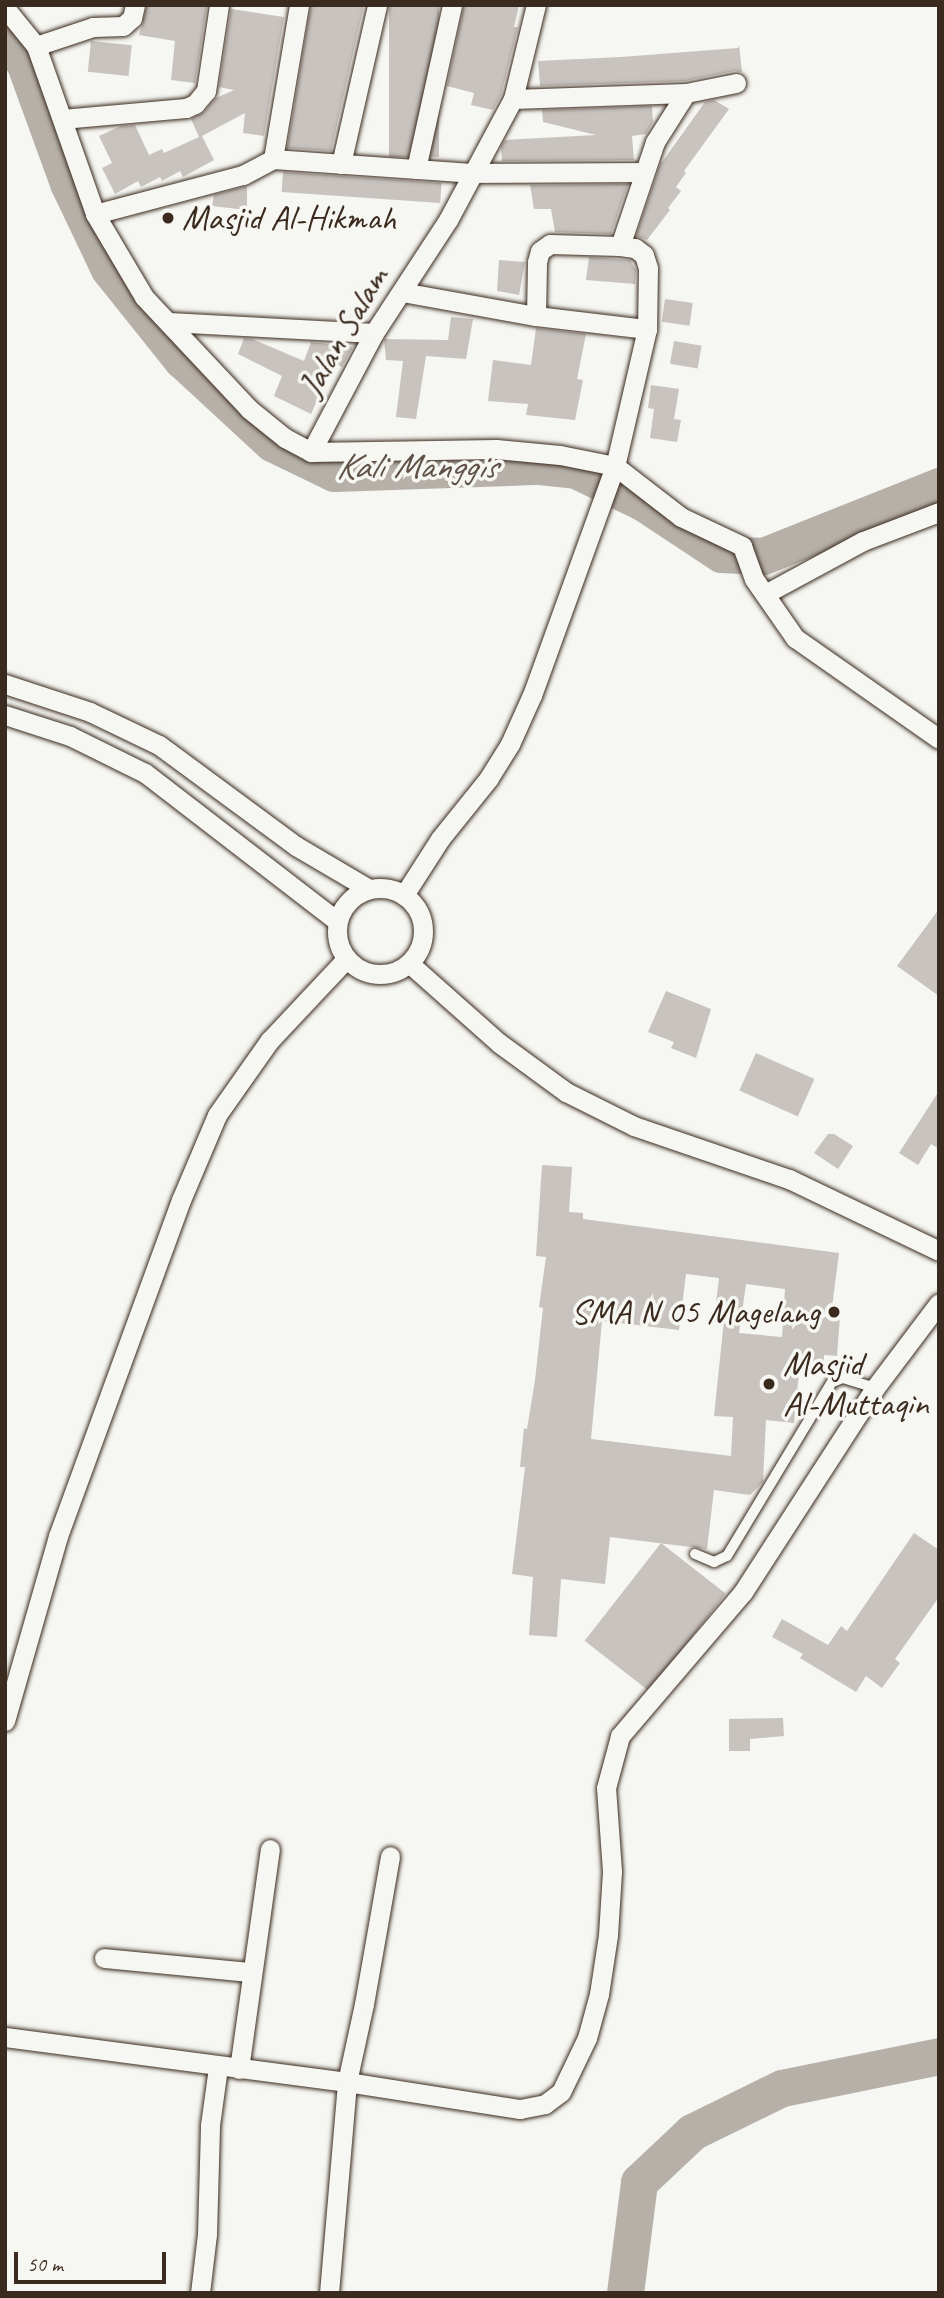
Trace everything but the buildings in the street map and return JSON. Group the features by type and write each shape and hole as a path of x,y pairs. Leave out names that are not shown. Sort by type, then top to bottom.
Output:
{"street":[{"path":"36,46 93,27 122,26 132,18 135,5"},
{"path":"62,120 186,108 195,104 206,91 219,5"},
{"path":"273,159 299,5"},
{"path":"341,164 377,5"},
{"path":"416,170 452,5"},
{"name":"Jalan Salam","path":"311,452 374,333 448,220 513,99 536,5"},
{"path":"5,8 36,46 95,214 144,297 249,409 285,438 311,452 496,449 560,455 614,470 681,517 742,546 759,586 795,638 939,739"},
{"path":"513,99 686,93 736,83"},
{"path":"620,246 655,142 686,93"},
{"path":"95,214 243,175 273,159 472,173 643,172"},
{"path":"404,895 440,839 489,778 510,744 532,695 614,470 647,329 648,268 644,255 635,248 620,246 550,244 540,251 537,262 536,316"},
{"path":"402,292 536,316 647,329"},
{"path":"169,322 374,333"},
{"path":"759,586 939,512"},
{"path":"5,684 90,712 159,745 296,846 369,889"},
{"path":"5,715 70,736 145,773 337,921"},
{"path":"381,888 404,895 421,915 424,928 418,953 410,964 384,975 370,974 346,959 339,947 337,921 349,901 369,889 381,888"},
{"path":"5,1721 58,1536 181,1200 217,1115 270,1040 346,959"},
{"path":"410,964 499,1043 566,1092 634,1126 789,1179 939,1251"},
{"path":"5,2037 346,2082 520,2109 545,2104 561,2092 587,2038 599,1994 608,1935 612,1871 606,1788 620,1736 743,1592 875,1388 939,1303"},
{"path":"239,2069 250,1972 270,1849"},
{"path":"329,2293 346,2082 365,2004 390,1856"},
{"path":"104,1958 250,1972"},
{"path":"200,2293 207,2234 210,2125 218,2067"}],"lane":[{"path":"695,1554 714,1562 727,1556 832,1382 843,1378 875,1388"}],"waterway":[{"name":"Kali Manggis","path":"5,38 24,62 68,183 109,269 182,360 272,443 334,473 539,466 576,470 644,503 721,554 763,556 939,486"},
{"path":"625,2293 639,2182 692,2132 782,2088 939,2056"}],"place":[{"name":"Masjid Al-Hikmah","path":"168,218"},
{"name":"SMA N 05 Magelang","path":"834,1312"},
{"name":"Masjid Al-Muttaqin","path":"769,1384"}]}
